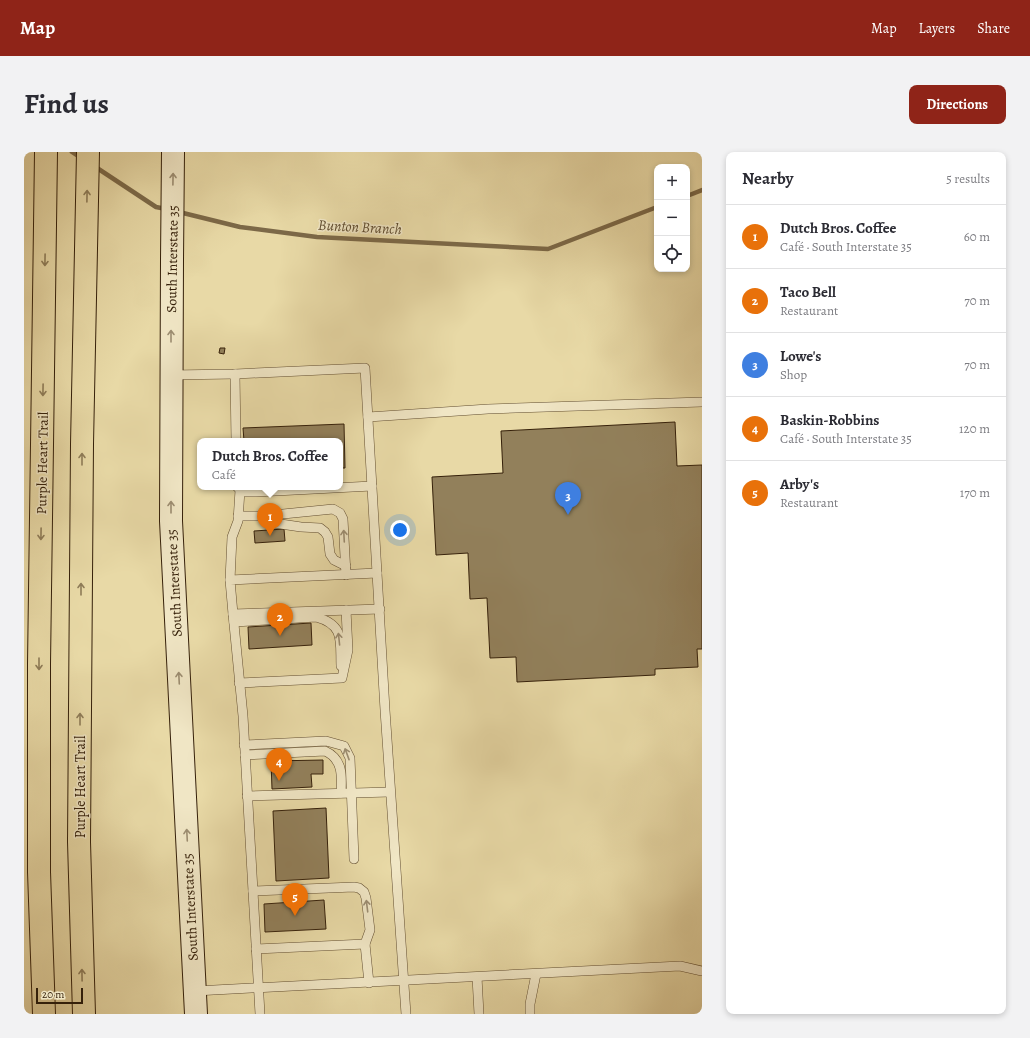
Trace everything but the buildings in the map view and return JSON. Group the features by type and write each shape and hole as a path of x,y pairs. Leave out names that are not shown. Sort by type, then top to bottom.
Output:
{"highway":[{"name":"Purple Heart Trail","path":"44,1014 39,872 39,664 46,152"},
{"name":"Purple Heart Trail","path":"84,1014 80,834 82,452 88,152"}],"main road":[{"name":"South Interstate 35","path":"173,152 171,521 196,1014"}],"lane":[{"path":"171,375 236,374 365,368 390,792 406,1014"},
{"path":"236,374 236,438"},
{"path":"368,417 488,409 702,402"},
{"path":"343,488 372,486"},
{"path":"238,490 238,522 232,538 230,580 245,754 260,1014"},
{"path":"242,490 245,492 295,490"},
{"path":"238,516 263,516 333,510 340,513 343,519 346,570"},
{"path":"263,516 274,523 320,528 328,537 330,554 334,560 346,570"},
{"path":"230,580 346,570 377,573"},
{"path":"233,618 380,609"},
{"path":"342,678 348,650 346,610"},
{"path":"233,618 316,617 334,624 339,633 342,678"},
{"path":"239,683 342,678"},
{"path":"244,745 326,741 344,746 350,758 346,793"},
{"path":"245,754 325,751 337,759 346,793 354,859"},
{"path":"247,796 390,792"},
{"path":"253,891 359,888 364,892 366,898 370,930 365,944 369,983"},
{"path":"256,949 365,944"},
{"path":"195,992 680,966 702,971"},
{"path":"530,1014 530,1004 536,974"},
{"path":"477,977 479,1014"}],"waterway":[{"name":"Bunton Branch","path":"72,152 81,158"},
{"name":"Bunton Branch","path":"94,166 156,207 166,209"},
{"name":"Bunton Branch","path":"690,195 702,190"},
{"name":"Bunton Branch","path":"179,212 240,227 317,237 548,249 654,208"}],"place":[{"name":"Lowe's","path":"568,515"},
{"name":"Dutch Bros. Coffee","path":"270,536"},
{"name":"Taco Bell","path":"280,636"},
{"name":"Baskin-Robbins","path":"279,781"},
{"name":"Arby's","path":"295,916"}]}
